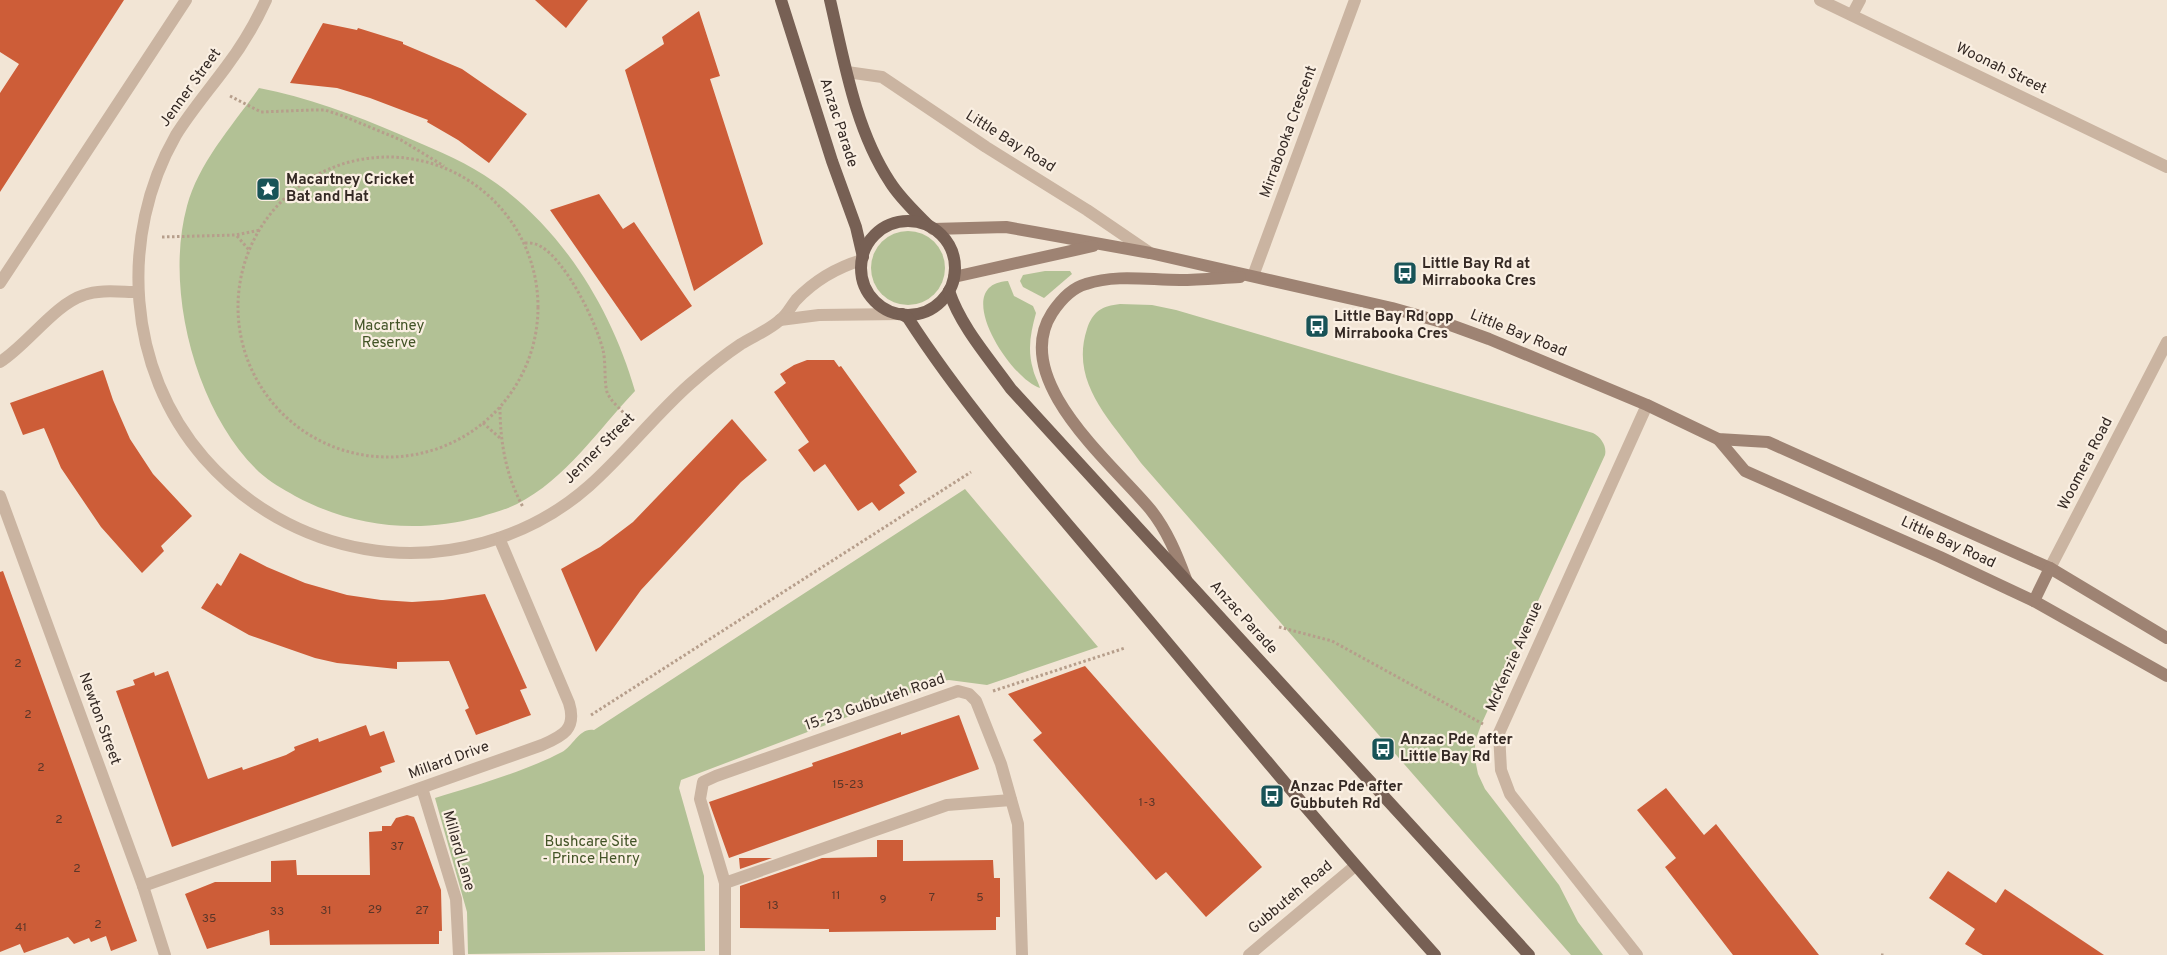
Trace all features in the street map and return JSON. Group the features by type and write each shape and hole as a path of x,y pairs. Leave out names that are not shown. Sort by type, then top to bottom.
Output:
{"main road":[{"name":"Anzac Parade","path":"781,0 832,162 856,226 862,258"},
{"name":"Anzac Parade","path":"830,0 847,72 860,116 877,159 890,182 930,227"},
{"path":"901,314 916,314 929,310 940,302 948,291 954,277 954,258 947,241 930,227 907,221 886,226 870,240 862,258 862,278 870,295 883,307 908,318 935,359 1035,485 1355,866 1435,955"},
{"name":"Anzac Parade","path":"948,291 953,304 972,335 1010,389 1529,955"}],"street":[{"path":"0,282 186,0"},
{"name":"Jenner Street","path":"266,0 247,35 186,120 163,162 149,203 141,238 138,292 142,328 150,361 168,405 180,426 214,469 263,510 307,533 344,545 380,551 434,552 465,547 499,538 532,524 563,506 585,489 672,400 707,369 780,320 794,303 823,276 862,258"},
{"name":"Mirrabooka Crescent","path":"1252,276 1355,0"},
{"name":"Woonah Street","path":"1820,0 2167,167"},
{"path":"1852,15 1860,0"},
{"name":"Little Bay Road","path":"847,72 882,77 1150,253"},
{"name":"Little Bay Road","path":"930,227 1006,227 1097,245 1150,253 1392,308 1445,323 1489,339 1647,405 1718,439 1768,442 2050,568 2167,638"},
{"name":"Little Bay Road","path":"954,277 1097,245"},
{"path":"1186,580 1175,551 1157,519 1087,441 1063,408 1046,371 1043,352 1044,333 1050,316 1060,303 1076,288 1086,284 1122,279 1199,280 1252,276"},
{"path":"0,362 77,297 103,292 138,292"},
{"name":"Jenner Street","path":"780,320 819,315 901,314"},
{"name":"Woomera Road","path":"2034,601 2167,342"},
{"name":"McKenzie Avenue","path":"1637,955 1510,794 1501,770 1499,732 1647,405"},
{"name":"Little Bay Road","path":"1718,439 1745,471 1940,557 2034,601 2167,676"},
{"name":"Newton Street","path":"0,496 143,886 165,955"},
{"path":"499,538 570,703 572,718 567,730"},
{"name":"15-23 Gubbuteh Road","path":"725,955 725,883 700,798 701,789 706,781 952,692 964,692 973,698"},
{"path":"973,698 999,757 1018,831 1022,955"},
{"name":"Millard Drive","path":"143,886 542,745 567,730"},
{"name":"Millard Lane","path":"422,788 456,899 459,955"},
{"path":"725,883 947,805 1011,800"},
{"name":"Gubbuteh Road","path":"1249,955 1355,866"}],"path":[{"path":"211,87 262,112 325,110 401,140 476,185 494,200 509,217 525,243 533,266 538,288 539,310 531,355 522,375 500,407 483,423 470,433 440,448 397,457 376,456 345,450 325,443 297,426 281,412 261,387 244,348 239,328 238,296 242,274 250,250 260,230 275,209 299,187 326,171 348,163 381,157 426,162 455,173"},
{"path":"141,238 236,235 260,230"},
{"path":"236,235 250,250"},
{"path":"525,243 535,244 549,252 572,283 592,317 596,328 604,359 608,395 641,432"},
{"path":"500,407 500,438 511,482 532,524"},
{"path":"483,423 500,438"},
{"path":"567,730 971,472"},
{"path":"1279,627 1332,641 1499,732"},
{"path":"973,698 1124,648"}],"green space":[{"name":"Macartney Reserve","path":"259,88 295,96 348,113 432,148 474,169 511,195 536,217 579,270 612,329 635,391 566,468 535,494 508,508 456,522 409,526 362,521 339,515 295,496 263,476 237,447 218,417 202,384 191,348 183,311 180,275 181,239 187,206 200,174 218,144"},
{"path":"908,231 922,234 934,242 942,254 945,268 942,282 934,294 922,302 908,305 894,302 882,294 874,282 871,268 874,254 882,242 894,234"},
{"path":"1045,271 1070,271 1072,274 1044,298 1023,287 1020,281 1023,275"},
{"path":"1008,281 1014,296 1033,306 1036,313 1031,333 1030,354 1040,388 1028,381 1014,368 1001,351 984,314 984,298 991,286"},
{"path":"1120,304 1152,305 1176,310 1593,433 1601,439 1605,448 1605,455 1481,725 1475,742 1475,759 1478,774 1485,789 1559,885 1578,922 1603,955 1571,955 1141,463 1118,432 1097,401 1089,385 1084,367 1083,349 1089,323 1095,314 1108,306"},
{"name":"Bushcare Site - Prince Henry","path":"965,489 1098,647 987,685 949,680 942,681 681,780 679,788 704,876 705,951 468,954 467,912 435,798 517,772 562,752 585,731 594,730"}],"building":[{"path":"0,0 124,0 0,192 0,93 19,64 0,52"},
{"path":"535,0 588,0 566,28"},
{"path":"699,11 720,76 710,79 763,244 694,291 625,70 664,44 662,37"},
{"path":"323,23 357,30 358,28 403,42 403,44 462,69 527,114 489,163 458,140 427,122 428,120 370,98 337,88 290,83"},
{"path":"599,194 623,229 634,222 692,306 641,341 550,210"},
{"path":"807,360 834,360 839,367 841,366 917,472 899,485 905,493 879,511 872,502 858,511 825,464 814,472 798,450 809,442 774,392 786,383 780,374 794,365"},
{"path":"103,370 113,400 130,439 153,474 192,516 161,546 164,551 142,573 101,527 61,468 44,428 23,435 10,403"},
{"path":"732,419 767,460 741,482 641,590 596,652 561,569 600,547 633,522"},
{"path":"240,553 305,583 347,595 412,602 485,594 527,688 520,690 531,715 476,735 465,710 469,708 449,661 397,662 397,669 337,663 315,658 249,635 201,608 217,583 221,586"},
{"path":"3,571 137,941 111,951 106,936 91,942 89,938 74,944 68,937 24,953 20,944 0,952 0,572"},
{"path":"1085,666 1262,867 1206,917 1166,872 1156,880 1033,740 1042,733 1008,694"},
{"path":"168,671 208,779 242,767 243,770 286,755 295,750 294,747 318,738 319,742 366,725 370,736 384,731 395,762 380,767 382,772 172,847 116,691 135,685 133,680 154,672 155,676"},
{"path":"959,715 979,769 729,858 709,802 813,766 812,763 901,732 901,735"},
{"path":"1666,788 1704,835 1716,824 1819,955 1733,955 1665,867 1676,858 1637,810"},
{"path":"407,815 414,817 441,890 442,931 439,931 439,944 270,945 269,930 207,949 185,894 215,882 271,882 271,861 296,860 297,875 370,875 369,832 382,831 382,826 391,826 396,818"},
{"path":"877,840 903,840 903,861 993,860 994,878 1000,878 1000,917 996,917 996,930 829,932 829,929 740,928 740,886 822,858 877,857"},
{"path":"739,858 772,858 740,869"},
{"path":"1948,871 1996,903 2005,889 2104,955 1983,955 1965,944 1975,929 1929,898"}],"place":[{"name":"Macartney Cricket Bat and Hat","path":"268,189"},
{"name":"Little Bay Rd at Mirrabooka Cres","path":"1405,273"},
{"name":"Little Bay Rd opp Mirrabooka Cres","path":"1317,326"},
{"name":"Anzac Pde after Little Bay Rd","path":"1383,749"},
{"name":"Anzac Pde after Gubbuteh Rd","path":"1272,796"}]}
